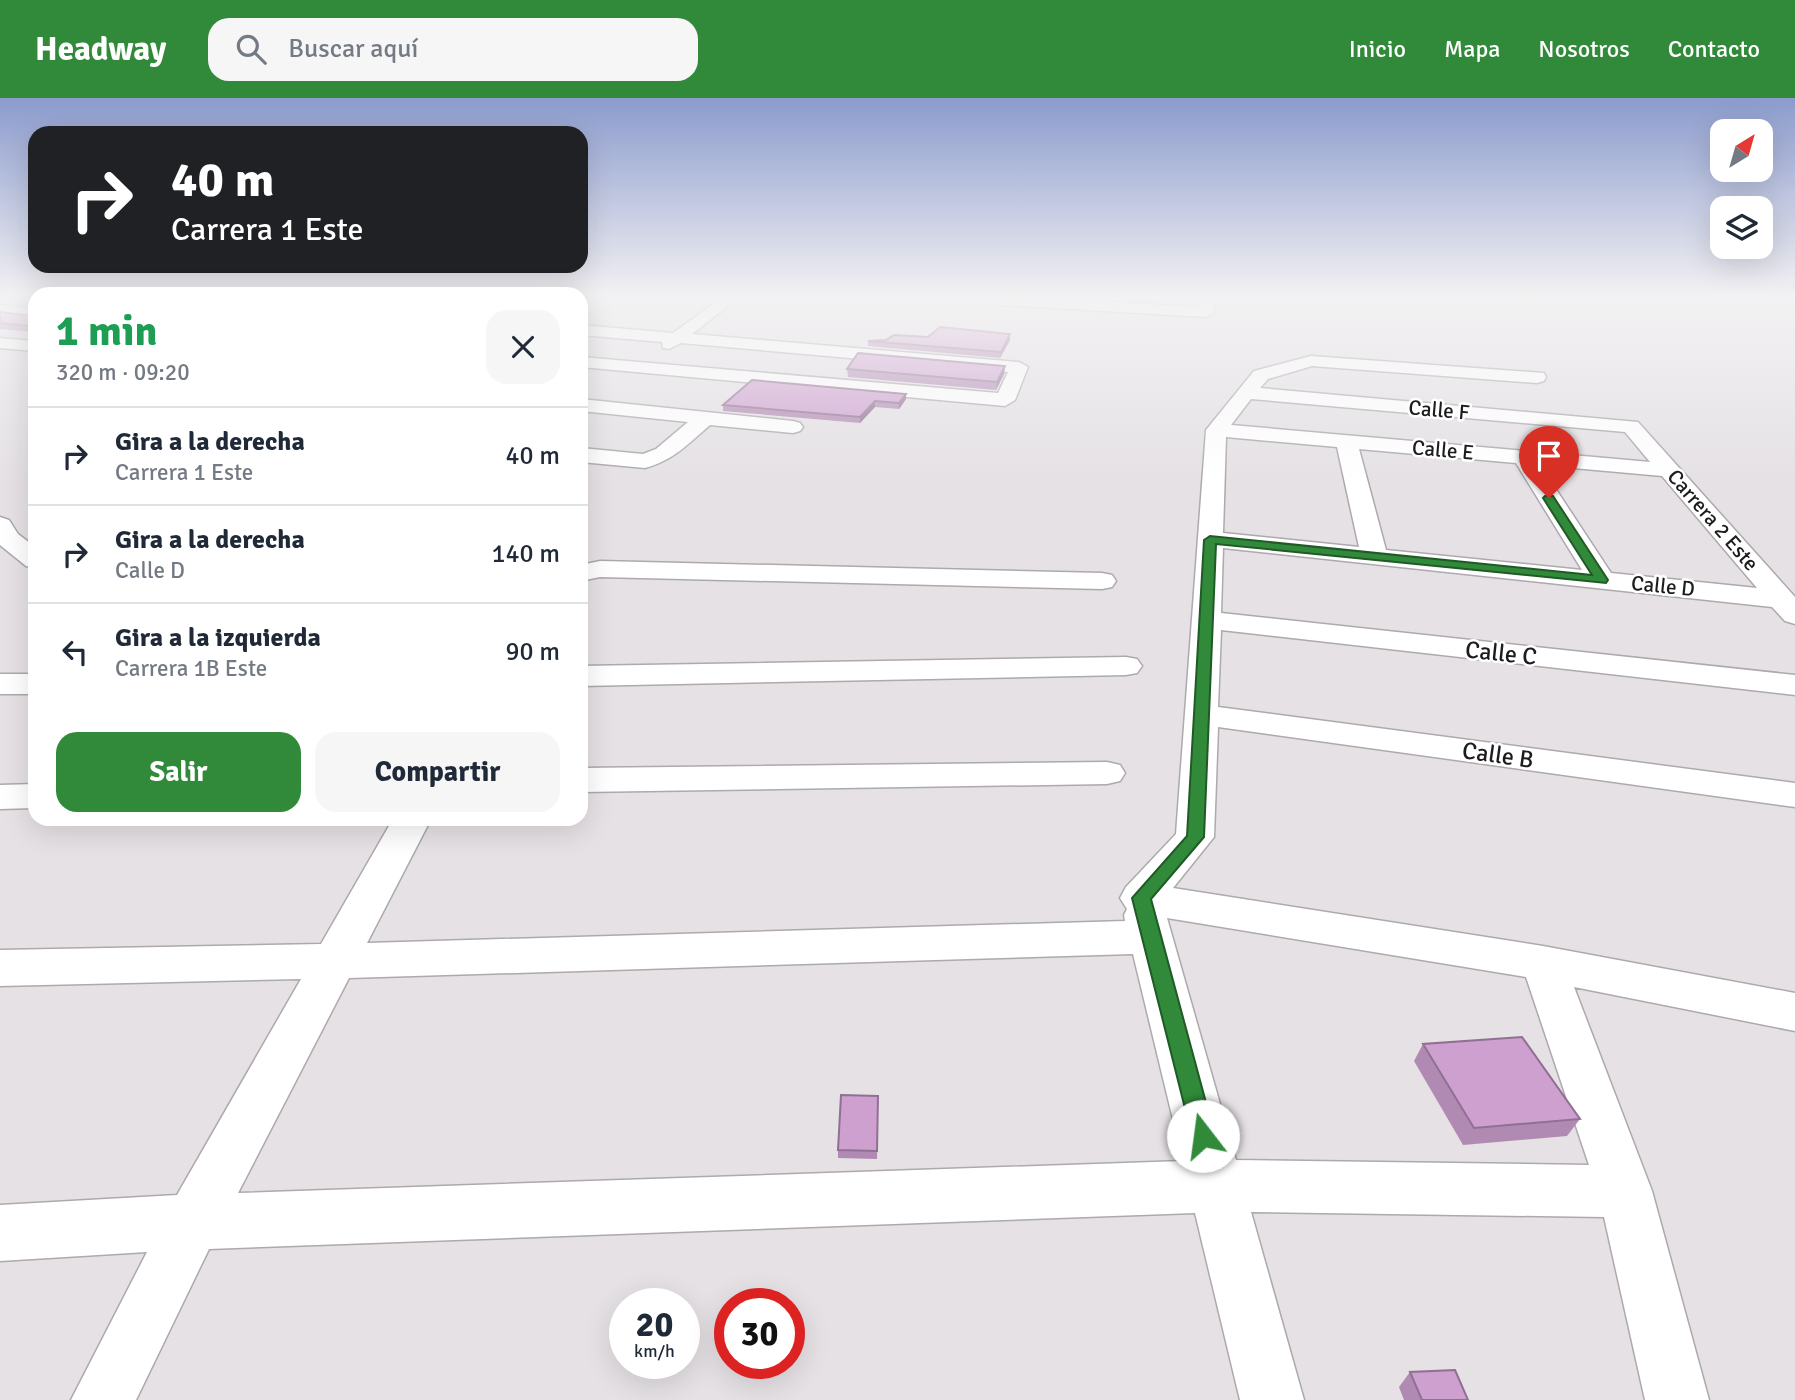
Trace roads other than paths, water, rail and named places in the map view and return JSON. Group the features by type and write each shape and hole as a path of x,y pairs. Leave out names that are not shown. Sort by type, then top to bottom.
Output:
{"street":[{"path":"588,402 647,360"},
{"path":"588,363 1005,400 1019,367 936,360"},
{"path":"1272,1400 1146,918 1195,837 1216,430 1261,376 1311,361 1537,377"},
{"name":"Calle F","path":"1247,393 1631,426"},
{"path":"588,406 793,426"},
{"path":"588,456 645,461 664,454 705,418"},
{"name":"Carrera 2 Este","path":"1631,426 1788,607"},
{"name":"Calle E","path":"1216,430 1669,470"},
{"path":"1346,441 1375,557"},
{"path":"1522,457 1602,580"},
{"path":"0,525 8,539 28,555"},
{"name":"Calle D","path":"1210,540 1602,580 1788,607"},
{"path":"588,572 600,569 1102,581"},
{"name":"Calle C","path":"1206,620 1795,685"},
{"path":"588,676 1126,666"},
{"path":"0,684 28,684"},
{"name":"Calle B","path":"1201,715 1795,794"},
{"path":"588,780 1107,773"},
{"path":"0,797 28,796"},
{"path":"103,1400 193,1222 408,826"},
{"path":"0,968 335,961 1146,918 1544,963 1795,1012"},
{"path":"1544,963 1625,1191 1677,1400"},
{"path":"0,1233 193,1222 1216,1186 1625,1191"}]}
